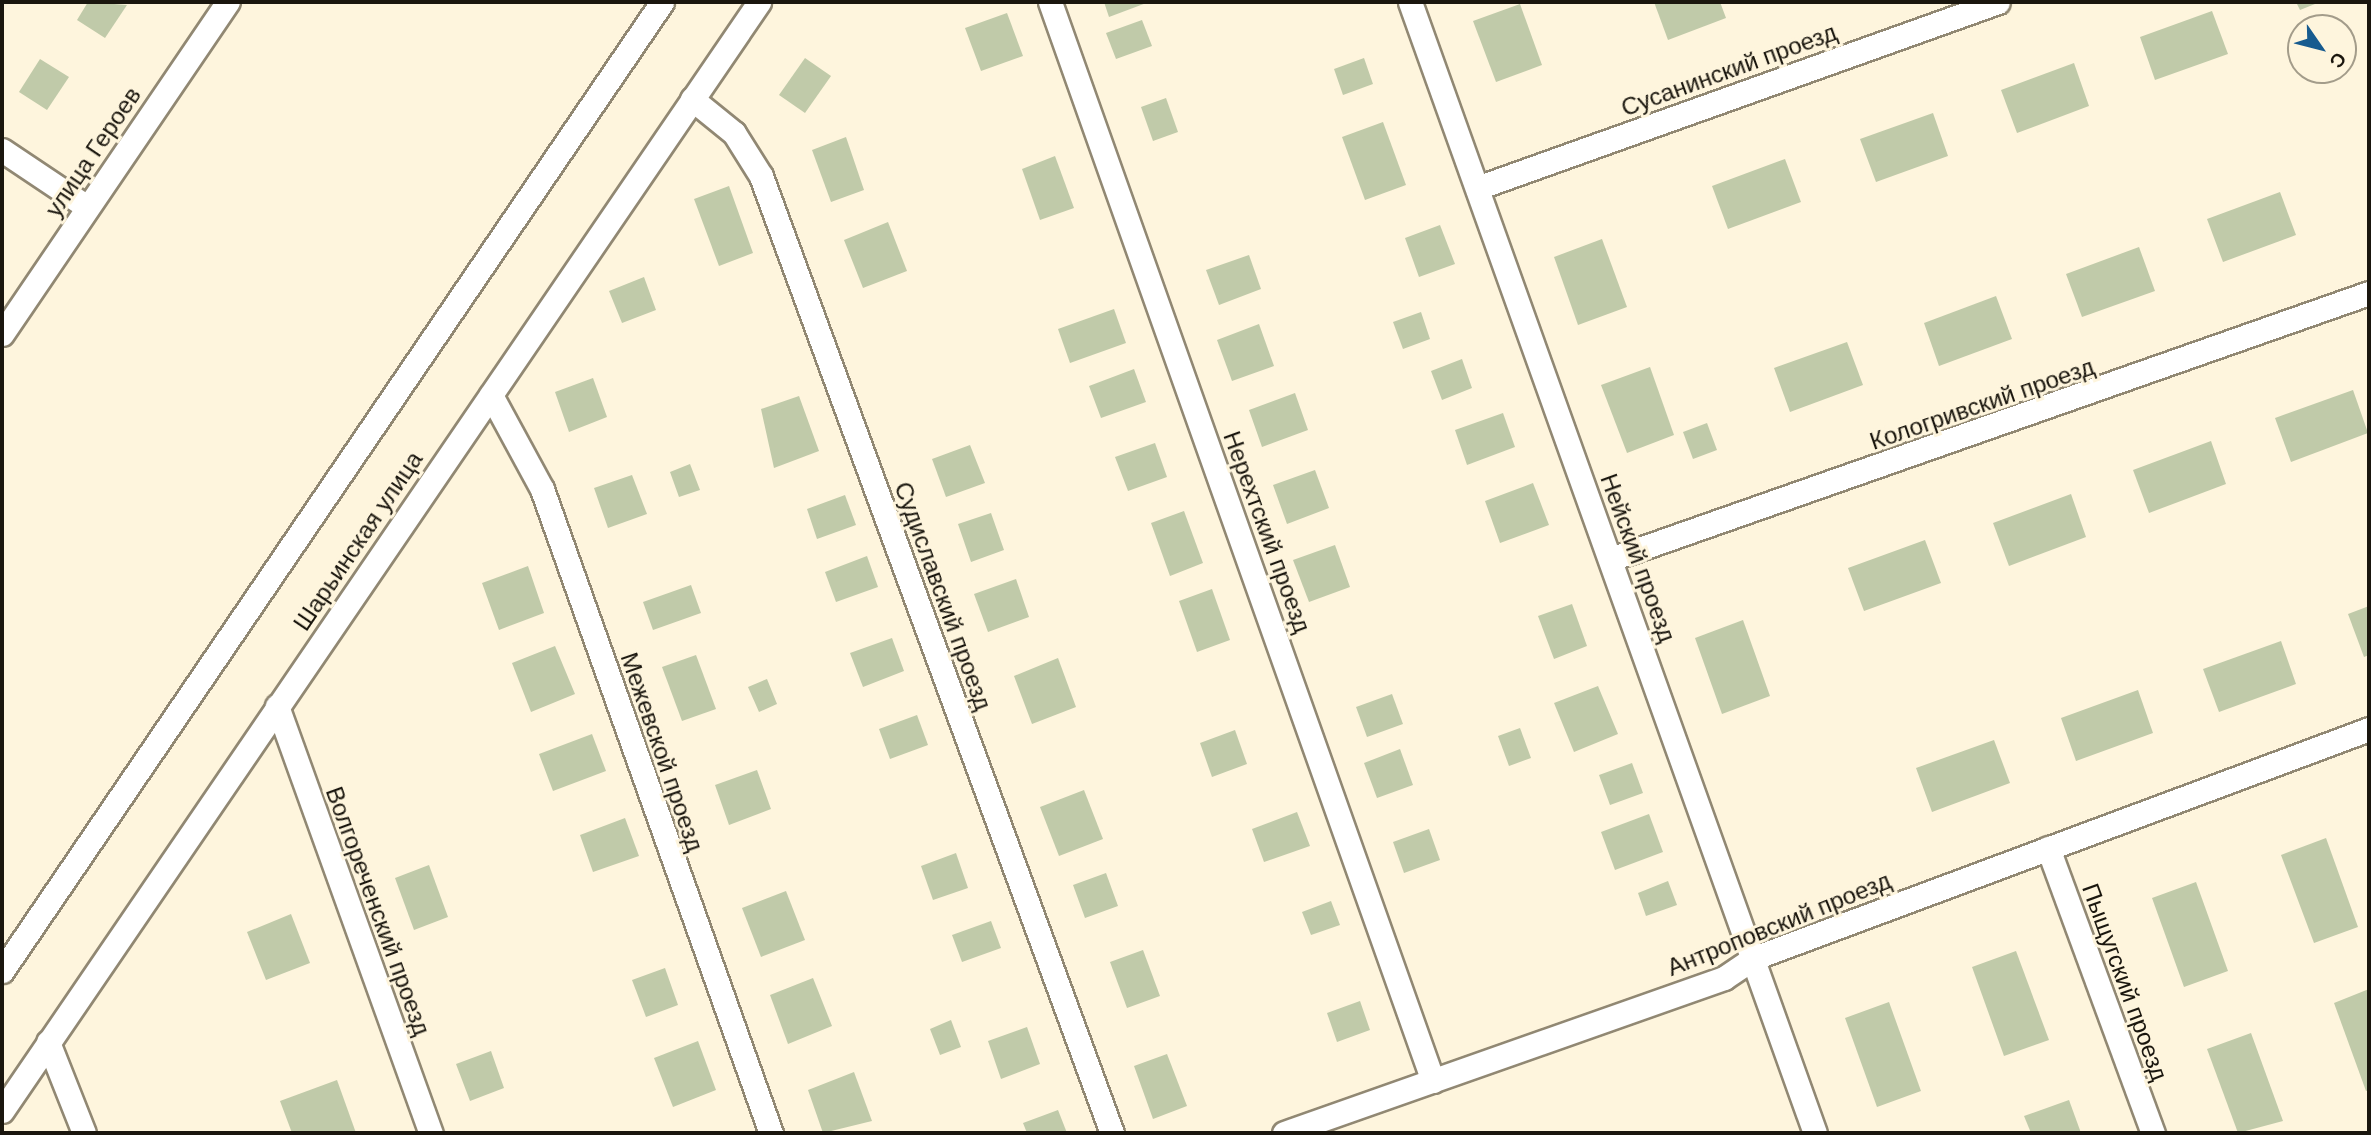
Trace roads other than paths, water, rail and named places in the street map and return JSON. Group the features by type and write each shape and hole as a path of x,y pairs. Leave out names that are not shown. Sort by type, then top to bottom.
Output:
{"street":[{"name":"улица Героев","path":"2,334 228,2"},
{"path":"2,971 662,2"},
{"name":"Шарьинская улица","path":"2,1111 759,2"},
{"name":"Нерехтский проезд","path":"1050,2 1433,1080"},
{"name":"Нейский проезд","path":"1410,2 1815,1133"},
{"name":"Сусанинский проезд","path":"1477,188 1998,2"},
{"name":"Судиславский проезд","path":"692,99 734,133 761,176 1112,1133"},
{"path":"2,150 87,207"},
{"name":"Кологривский проезд","path":"1611,559 2369,293"},
{"name":"Межевской проезд","path":"491,395 542,489 771,1133"},
{"name":"Волгореченский проезд","path":"277,706 430,1133"},
{"name":"Антроповский проезд","path":"1284,1133 1724,978 1754,958 2368,733"},
{"name":"Пыщугский проезд","path":"2049,848 2153,1133"},
{"path":"48,1042 84,1133"}]}
